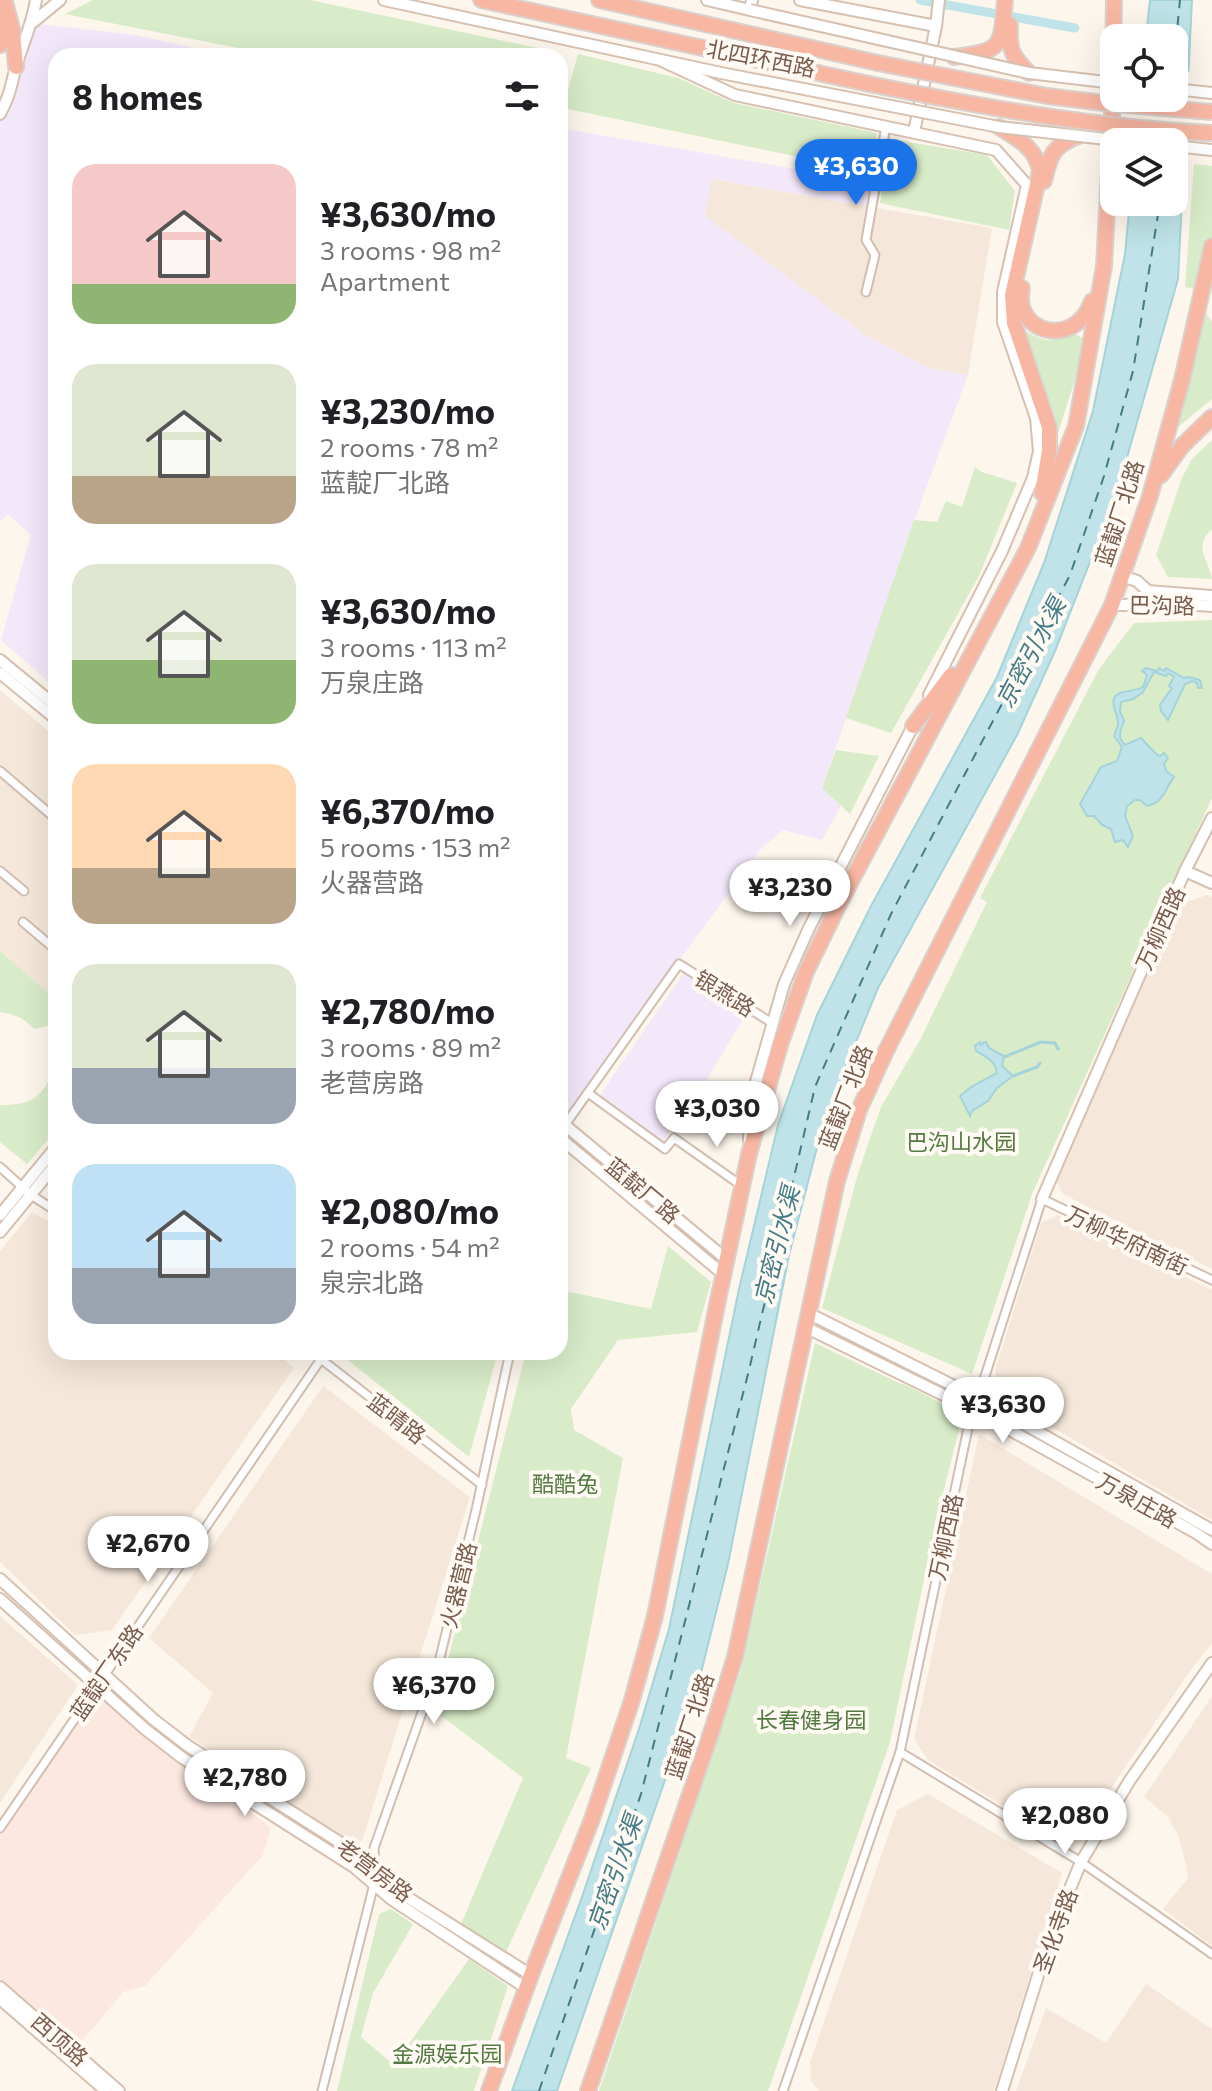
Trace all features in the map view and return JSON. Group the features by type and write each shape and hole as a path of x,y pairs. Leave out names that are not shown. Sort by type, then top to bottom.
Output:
{"highway":[{"name":"北四环西路","path":"481,0 995,109 1176,132 1212,133"},
{"name":"北四环西路","path":"599,0 878,63 1047,96 1212,112"},
{"path":"951,57 984,53 995,47 1002,37 1005,0"},
{"path":"1012,0 1009,45 1017,61 1029,73"},
{"path":"489,2091 592,1819 632,1700 655,1616 749,1154 780,1045 806,972 840,902 1028,548 1076,426 1104,266 1114,0"},
{"path":"0,45 4,1"},
{"path":"4,1 13,32 16,67"},
{"path":"999,127 1027,146 1038,161 1040,171 1012,295 1027,317 1037,326 1049,330 1071,328 1078,324 1089,311 1104,266"},
{"path":"1028,548 1044,482 1049,427 1014,323 1016,302 1049,160 1063,142 1078,136"},
{"name":"蓝靛厂北路","path":"588,2091 735,1657 837,1181 859,1110 1112,605 1150,496 1182,380 1212,246"},
{"path":"1150,496 1166,465 1212,417"},
{"path":"913,726 976,643"}],"street":[{"path":"0,114 11,92 36,0"},
{"path":"32,23 60,0"},
{"name":"北四环西路","path":"384,0 662,61 999,127 1100,138"},
{"name":"北四环西路","path":"707,0 751,5 951,57 1029,73 1100,81"},
{"path":"800,0 936,26"},
{"path":"914,132 939,0"},
{"path":"662,61 735,95 996,150 1027,185 1003,292 1003,322 1036,418 1039,451 1033,478 1002,551 809,928 784,984 749,1106 749,1154"},
{"path":"1188,90 1212,93"},
{"path":"866,292 875,255 866,240 886,126"},
{"path":"1188,147 1212,150"},
{"name":"巴沟路","path":"1122,576 1137,581 1148,591 1212,596"},
{"name":"巴沟路","path":"1112,605 1144,601 1212,606"},
{"path":"0,660 48,699"},
{"path":"0,673 48,712"},
{"path":"0,771 48,812"},
{"name":"万柳西路","path":"786,2090 900,1752 975,1404 1042,1199 1185,871 1212,818"},
{"path":"0,871 24,891"},
{"path":"1185,871 1212,883"},
{"path":"23,922 48,943"},
{"name":"银燕路","path":"588,1093 679,964 772,1023"},
{"path":"568,1120 588,1093 665,1149 674,1138 742,1186"},
{"name":"蓝靛厂路","path":"568,1135 725,1266"},
{"path":"0,1232 48,1159"},
{"path":"0,1167 48,1205"},
{"path":"0,1215 48,1171"},
{"name":"万柳华府南街","path":"1042,1199 1212,1280"},
{"name":"万泉庄路","path":"807,1320 975,1404 1212,1530"},
{"name":"蓝靛厂东路","path":"0,1828 320,1360"},
{"name":"蓝晴路","path":"322,1360 482,1485"},
{"name":"火器营路","path":"322,2091 374,1885 374,1848 437,1670 508,1360"},
{"name":"万泉庄路","path":"975,1404 1212,1544"},
{"name":"老营房路","path":"0,1579 153,1719 188,1746 355,1852 388,1885 529,1982"},
{"name":"老营房路","path":"0,1599 145,1729 181,1757 354,1867 391,1899 529,1982"},
{"name":"圣化寺路","path":"1002,2091 1050,1937 1081,1862 1130,1780 1212,1663"},
{"path":"900,1752 1081,1862 1212,1954"},
{"name":"西顶路","path":"0,1987 119,2091"},
{"name":"西顶路","path":"0,1999 106,2091"}],"shaded area":[{"path":"32,23 135,35 194,48 48,48 48,681 1,640 31,535 8,514 0,522 0,114"},
{"path":"568,129 871,182 867,206 712,179 705,216 867,336 929,368 968,375 822,788 841,806 822,840 783,830 760,850 568,1113"},
{"path":"711,179 992,228 968,375 929,368 867,336 705,217"},
{"path":"0,690 48,731 48,993 0,951"},
{"path":"1207,895 1212,897 1212,1269 1063,1194 1055,1179 1177,905"},
{"path":"685,971 746,1014 696,1098 663,1141 600,1095"},
{"path":"32,1212 48,1221 48,1360 285,1360 294,1368 112,1630 75,1635 0,1562 0,1251"},
{"path":"1058,1215 1212,1290 1212,1520 1000,1397 995,1385 996,1367 1041,1223"},
{"path":"323,1386 470,1497 362,1841 346,1840 189,1737 213,1693 149,1638"},
{"path":"979,1434 1212,1574 1212,1643 1068,1845 928,1760 914,1739"},
{"path":"0,1616 78,1685 0,1803"},
{"path":"97,1686 271,1828 263,1855 145,1986 123,1992 74,2051 0,1987 0,1828"},
{"path":"1212,1696 1212,1946 1163,1909 1188,1878 1179,1837 1168,1817 1144,1797"},
{"path":"928,1794 1062,1873 994,2091 819,2091 811,2081 810,2062 897,1810"},
{"path":"1146,1984 1212,2029 1212,2091 1016,2091 1046,2008 1106,2043"}],"green space":[{"path":"93,0 310,0 538,48 238,48 65,14"},
{"path":"578,54 678,78 734,103 877,133 871,172 568,109 568,90"},
{"path":"890,139 987,155 1015,191 1009,230 880,203"},
{"path":"1194,164 1212,166 1212,292 1185,287"},
{"path":"1203,309 1212,322 1212,399 1177,428"},
{"path":"1023,330 1048,340 1073,332 1087,342 1058,433 1055,415"},
{"path":"1212,440 1212,529 1202,548 1212,579 1168,577 1156,555 1181,480 1192,459"},
{"path":"975,467 1017,483 979,576 891,733 846,718 914,520 937,522 946,501 962,507"},
{"name":"巴沟山水园","path":"1212,620 1212,798 1032,1194 972,1374 822,1308 858,1173 881,1107 920,1040 987,902 980,898 1099,669 1134,623"},
{"path":"836,750 879,756 850,814 822,788"},
{"path":"0,951 48,993 48,1026 34,1029 19,1017 0,1012"},
{"path":"48,1081 48,1139 27,1164 0,1142 0,1105 29,1101"},
{"name":"酷酷兔","path":"668,1246 711,1282 697,1332 618,1340 571,1409 574,1430 623,1458 566,1758 591,1768 505,1954 461,1924 523,1778 435,1711 524,1360 568,1360 568,1292 651,1309"},
{"name":"长春健身园","path":"815,1343 963,1414 938,1513 890,1742 768,2091 599,2091 741,1670"},
{"path":"348,1360 496,1360 469,1457"},
{"name":"金源娱乐园","path":"391,1909 413,1924 373,1993 361,2037 394,2065 469,1959 508,1986 474,2091 337,2091 379,1914"}],"water":[{"path":"1150,0 1192,0 1188,80 1188,24 1147,24"},
{"path":"1174,112 1186,112 1186,128 1174,128"},
{"name":"京密引水渠","path":"1129,216 1181,216 1178,279 1106,521 1055,651 1017,735 878,988 819,1140 789,1255 728,1564 698,1685 557,2091 512,2091 583,1894 669,1629 739,1289 778,1125 817,1015 871,906 997,677 1044,563 1093,411 1125,254"},
{"path":"1146,668 1164,671 1166,668 1184,678 1200,680 1202,688 1198,688 1193,681 1185,684 1168,720 1160,705 1172,688 1169,686 1174,677 1168,673 1166,676 1154,672 1143,692 1121,702 1124,721 1120,734 1122,742 1125,745 1141,738 1157,755 1164,753 1168,758 1164,764 1166,771 1174,777 1157,802 1147,806 1135,800 1127,806 1125,816 1133,836 1128,847 1123,840 1115,842 1111,829 1094,816 1087,816 1080,804 1101,767 1117,761 1122,747 1114,736 1118,724 1113,704 1115,697 1143,687 1147,675 1142,671"},
{"path":"980,1042 981,1045 986,1042 989,1048 1004,1056 1002,1066 1013,1076 970,1116 960,1096 997,1073 992,1062 976,1051 975,1046"}],"pier":[{"path":"1188,72 1191,72 1188,134 1188,128 1133,128 1135,112 1188,112"}],"waterway":[{"path":"920,0 1075,28"},
{"path":"1004,1057 1041,1042 1055,1043 1058,1049"},
{"path":"1013,1076 1040,1063"}],"ferry route":[{"path":"1178,24 1180,0"},
{"path":"539,2091 641,1794 749,1370 815,1087 891,914 1070,575 1104,476 1133,371 1158,216"}]}
